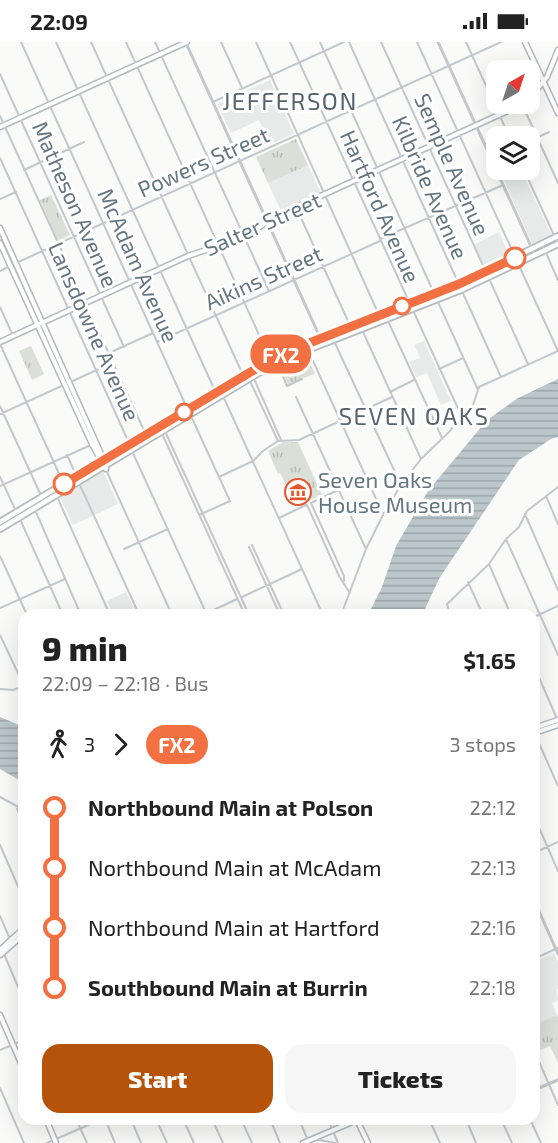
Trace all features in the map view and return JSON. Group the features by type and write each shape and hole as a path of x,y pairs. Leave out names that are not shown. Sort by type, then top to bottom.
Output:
{"main road":[{"path":"2,126 186,42"},
{"path":"525,42 558,113"},
{"path":"540,87 558,50"},
{"path":"540,92 550,94"},
{"name":"Salter Street","path":"0,343 188,256 243,235 296,207 500,115"},
{"path":"0,228 64,385 104,465"},
{"path":"273,362 461,290 515,258 557,237"},
{"path":"0,243 70,382 104,465"},
{"path":"131,447 286,352 434,293 518,263 558,244"},
{"path":"387,319 389,311"},
{"path":"378,323 380,315"},
{"path":"284,359 286,352"},
{"path":"0,529 18,515 161,429"},
{"path":"0,522 18,515"},
{"path":"540,729 558,721"},
{"path":"1,952 18,934"},
{"path":"11,942 18,938"},
{"path":"0,1015 18,1056"},
{"path":"49,1125 56,1141"},
{"path":"308,1142 344,1125"},
{"path":"360,1125 368,1143"}],"street":[{"name":"McAdam Avenue","path":"21,42 230,501 201,514"},
{"path":"56,42 186,328 253,461 320,609"},
{"path":"91,42 215,315 280,440"},
{"path":"126,42 273,362 287,386 302,379"},
{"path":"155,42 269,291"},
{"path":"186,42 323,344"},
{"path":"221,42 242,88"},
{"path":"256,42 380,315"},
{"name":"Hartford Avenue","path":"290,42 461,416"},
{"path":"320,42 478,390"},
{"path":"213,102 344,42"},
{"name":"Kilbride Avenue","path":"349,42 501,377"},
{"name":"Semple Avenue","path":"381,42 528,364"},
{"path":"343,609 366,549 383,514 421,459 473,405 481,386 558,351 417,42"},
{"path":"438,42 486,147"},
{"path":"466,42 505,126"},
{"name":"Powers Street","path":"16,263 501,42"},
{"name":"Matheson Avenue","path":"0,74 124,347"},
{"path":"0,116 2,126 147,436"},
{"path":"540,136 549,132"},
{"path":"24,170 84,142"},
{"path":"540,144 558,183"},
{"name":"Lansdowne Avenue","path":"0,158 203,609"},
{"path":"500,180 535,255"},
{"path":"529,180 557,237 558,244"},
{"name":"Aikins Street","path":"157,342 502,185"},
{"path":"0,199 16,192"},
{"path":"296,207 353,332"},
{"path":"542,244 558,280"},
{"path":"0,270 10,266"},
{"path":"0,307 13,336"},
{"path":"387,319 442,438"},
{"path":"359,323 421,459"},
{"path":"108,354 153,333"},
{"path":"331,334 401,485"},
{"path":"0,343 65,486"},
{"path":"308,350 383,514"},
{"path":"439,369 463,358"},
{"path":"2,413 113,362"},
{"path":"390,392 414,380"},
{"path":"219,477 253,461 265,449 280,440 299,440 392,397"},
{"path":"296,398 366,549"},
{"path":"0,406 43,500"},
{"path":"161,429 244,609"},
{"path":"2,485 92,444 97,444"},
{"path":"67,455 137,609"},
{"path":"104,465 169,609"},
{"path":"0,477 60,609"},
{"path":"448,609 447,604 489,564 506,539 519,527 525,514 558,487"},
{"path":"279,518 338,490"},
{"path":"55,493 107,609"},
{"path":"546,496 558,524"},
{"path":"311,503 344,576 344,581"},
{"path":"307,505 340,578 350,593"},
{"path":"33,506 78,609"},
{"path":"525,514 558,590"},
{"path":"124,549 168,529"},
{"path":"506,539 538,609"},
{"path":"250,546 279,609"},
{"path":"0,556 24,609"},
{"path":"489,564 509,609"},
{"path":"216,609 302,569"},
{"path":"0,608 65,579"},
{"path":"468,582 480,609"},
{"path":"558,606 540,614 558,655"},
{"path":"0,635 18,674"},
{"path":"540,680 558,721"},
{"path":"0,689 18,688"},
{"path":"540,746 558,786"},
{"path":"0,797 18,807 18,811"},
{"path":"540,829 558,871"},
{"path":"540,850 558,842"},
{"path":"0,845 18,886"},
{"path":"540,913 558,954"},
{"path":"0,916 11,942"},
{"path":"540,956 557,949"},
{"path":"1,952 18,988"},
{"path":"0,1050 18,1043"},
{"path":"540,1064 558,1105"},
{"path":"540,1088 558,1080"},
{"path":"0,1088 24,1143"},
{"path":"79,1125 87,1143"},
{"path":"47,1143 56,1141 88,1125"},
{"path":"106,1125 115,1143"},
{"path":"133,1125 141,1143"},
{"path":"159,1125 167,1143"},
{"path":"186,1125 194,1143"},
{"path":"215,1125 223,1143"},
{"path":"244,1125 252,1143"},
{"path":"272,1125 280,1143"},
{"path":"301,1125 308,1142 337,1143 330,1125"},
{"path":"432,1125 440,1143"},
{"path":"468,1125 476,1143"},
{"path":"504,1125 512,1143"},
{"path":"534,1125 541,1143"}],"shaded area":[{"path":"270,80 294,134 270,144 259,120 231,133 217,104"},
{"path":"308,165 321,193 281,211 268,183"},
{"path":"504,180 526,180 552,236 533,245"},
{"path":"499,232 510,257 484,269 473,245"},
{"path":"424,341 451,401 441,405 427,373 416,377 409,362 420,358 414,345"},
{"path":"558,379 558,437 551,439 519,460 440,577 425,609 371,609 382,587 396,546 428,491 487,420 518,398"},
{"path":"103,471 118,504 73,525 60,497"},
{"path":"126,592 134,609 111,609 107,601"},
{"path":"0,717 18,724 18,780 0,769"},
{"path":"554,953 558,962 558,989 556,990 558,1000 552,1003 557,1015 540,1022 540,959"}],"green space":[{"path":"296,139 308,165 268,183 256,157"},
{"path":"51,195 70,235 58,241 40,200"},
{"path":"31,346 44,374 32,380 19,351"},
{"path":"306,354 315,374 288,384 279,366"},
{"path":"283,442 298,442 322,495 297,506 280,473 278,474 268,451"},
{"path":"557,1015 558,1017 558,1063 550,1046 540,1050 540,1022"}],"bus line":[{"name":"FX2","path":"64,484 279,355 459,284 515,258"}],"place":[{"name":"Seven Oaks House Museum","path":"298,492"}],"district":[{"name":"JEFFERSON","path":"290,100"},
{"name":"SEVEN OAKS","path":"414,415"}]}
